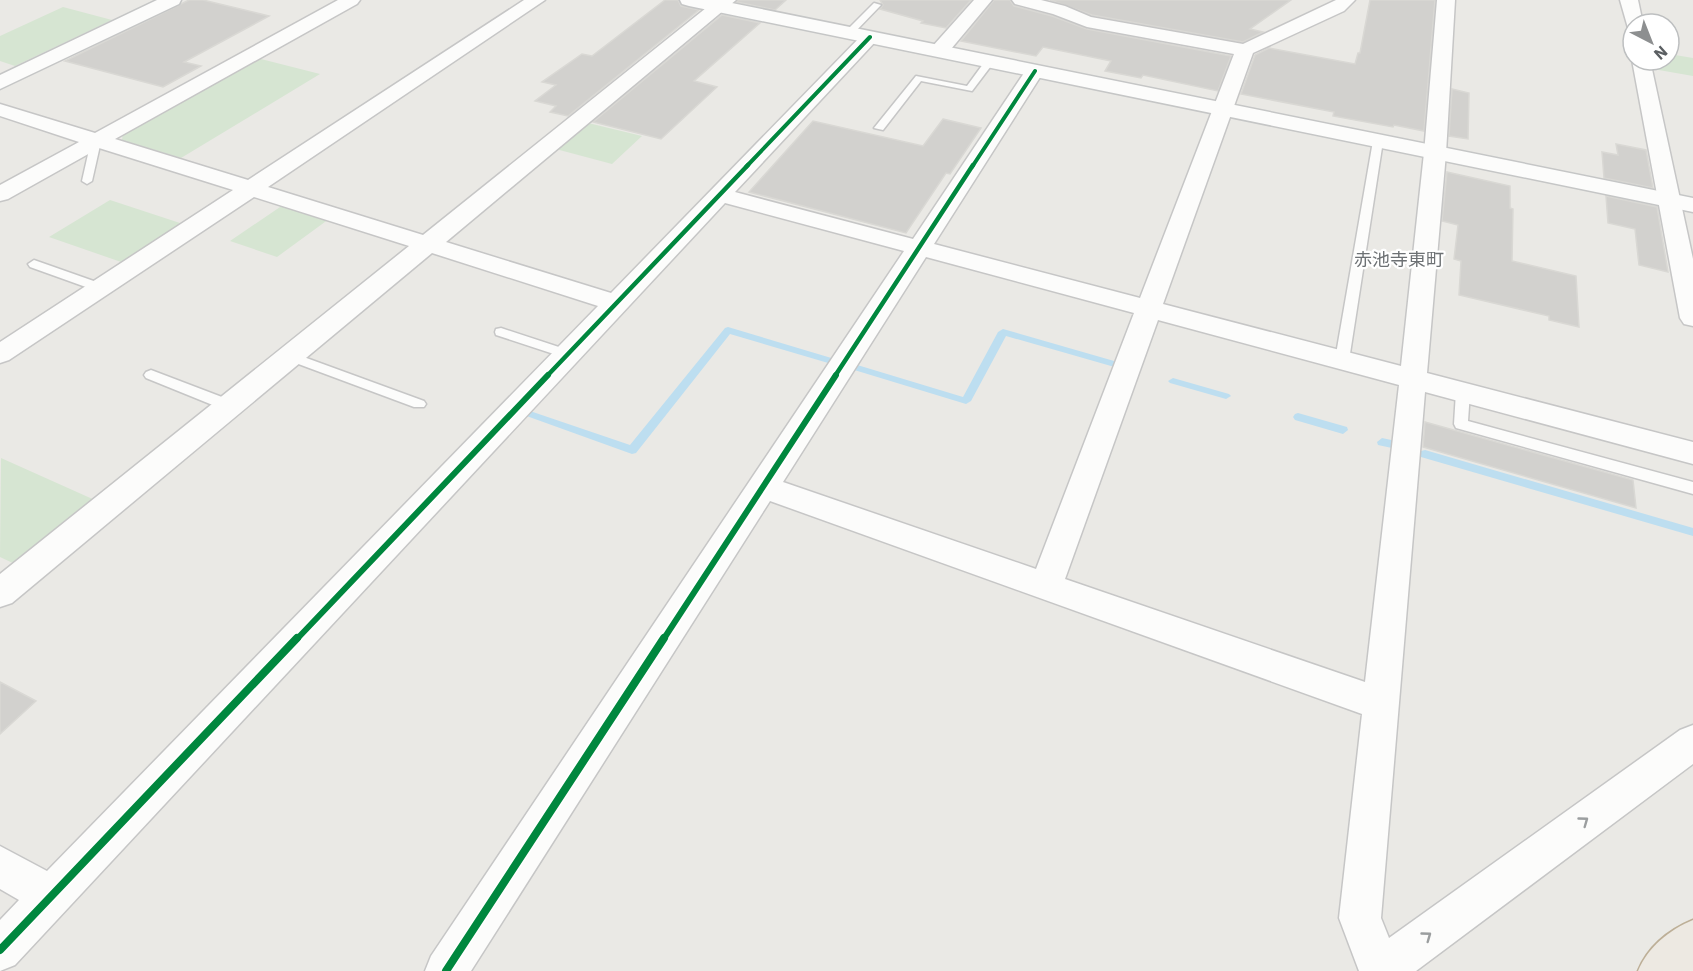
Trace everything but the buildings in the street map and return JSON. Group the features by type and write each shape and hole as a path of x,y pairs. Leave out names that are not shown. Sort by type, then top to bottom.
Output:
{"highway":[{"path":"1662,971 1693,943"}],"street":[{"path":"0,82 172,0"},
{"path":"0,194 351,0"},
{"path":"0,354 536,0"},
{"path":"689,0 723,3 859,35 1693,205"},
{"path":"939,51 983,0"},
{"path":"1021,0 1059,10 1087,22 1245,50 1338,7 1346,0"},
{"path":"1446,0 1435,153 1360,918 1381,970 1693,742"},
{"path":"0,593 723,3"},
{"path":"0,950 720,195 859,35"},
{"path":"1046,586 1245,50"},
{"path":"446,971 1035,71"},
{"path":"1644,72 1693,318"},
{"path":"0,110 616,303"},
{"path":"720,195 1693,453"},
{"path":"763,487 1381,704"},
{"path":"0,866 51,897"}],"lane":[{"path":"859,35 877,5"},
{"path":"879,128 919,78 969,89 989,62"},
{"path":"87,181 96,141"},
{"path":"1342,360 1378,141"},
{"path":"34,264 101,288"},
{"path":"501,332 566,354"},
{"path":"290,356 419,404"},
{"path":"151,375 230,406"},
{"path":"1463,392 1461,424 1693,488"}],"green space":[{"path":"63,7 112,20 15,66 0,61 0,36"},
{"path":"1681,56 1693,58 1693,76 1670,72 1681,72"},
{"path":"257,58 320,74 181,158 122,140 123,133"},
{"path":"584,122 642,136 612,164 552,148"},
{"path":"110,200 183,224 124,263 49,237"},
{"path":"283,205 329,219 277,257 230,241"},
{"path":"1,458 97,501 17,565 0,557"}],"waterway":[{"path":"524,412 632,450 728,330 835,362"},
{"path":"854,367 966,401 1003,332 1118,365"},
{"path":"1173,381 1226,396"},
{"path":"1298,417 1343,430"},
{"path":"1382,442 1392,444"},
{"path":"1425,454 1693,532"}],"cycle path":[{"path":"0,950 870,37"},
{"path":"446,971 1035,71"}],"district":[{"name":"赤池寺東町","path":"1399,259"}]}
